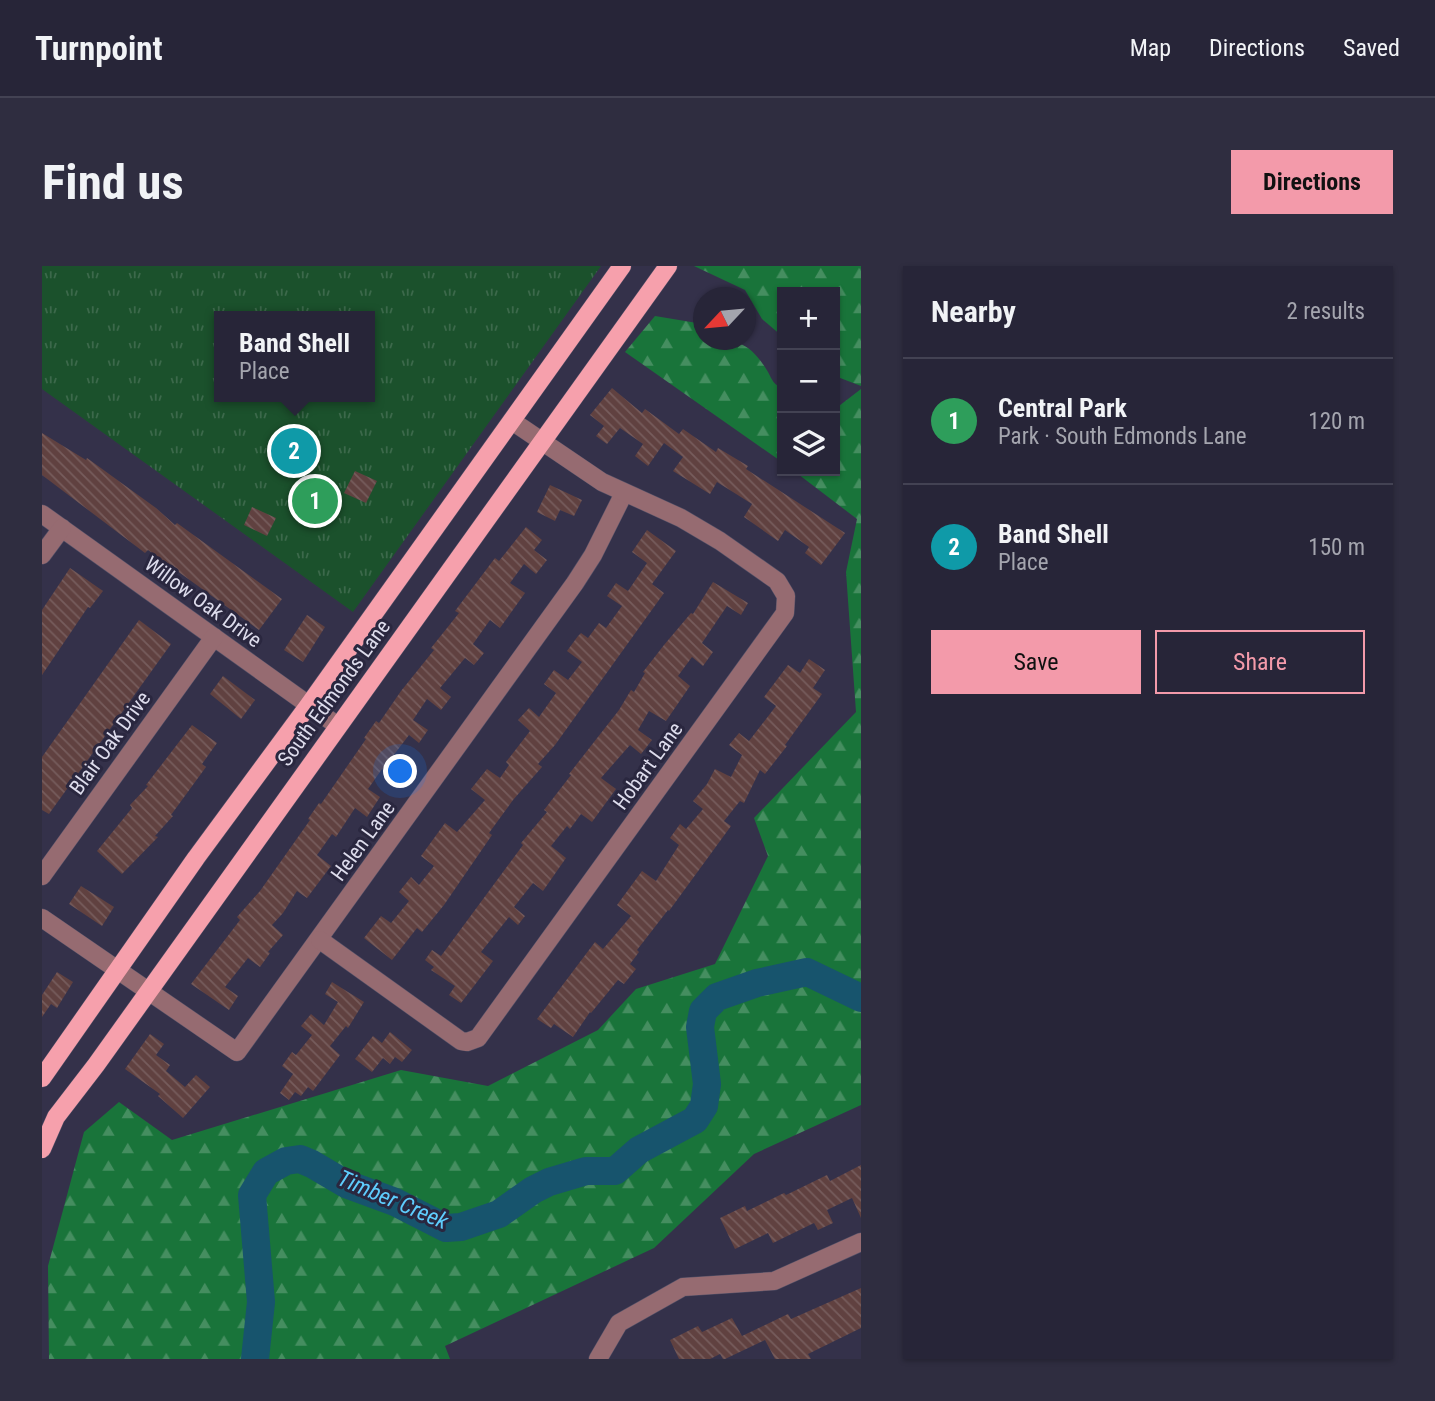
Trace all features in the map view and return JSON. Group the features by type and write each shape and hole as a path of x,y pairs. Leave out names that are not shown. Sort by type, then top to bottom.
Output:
{"main road":[{"name":"South Edmonds Lane","path":"42,1078 196,858 308,706 622,266"},
{"name":"South Edmonds Lane","path":"42,1149 56,1117 668,266"}],"street":[{"path":"512,421 542,442"},
{"name":"Hobart Lane","path":"320,940 461,1041 478,1038 785,613 786,597 776,581 700,528 602,482 542,442"},
{"name":"Helen Lane","path":"148,991 237,1052 575,583 593,555 624,493"},
{"name":"Willow Oak Drive","path":"42,514 338,726"},
{"path":"42,555 62,528"},
{"name":"Blair Oak Drive","path":"42,876 214,637"},
{"path":"42,918 148,991"},
{"path":"598,1359 619,1322 683,1287 774,1281 861,1242"}],"green space":[{"path":"42,266 601,266 353,612 42,389"},
{"path":"694,266 861,266 861,386 840,378 840,287 777,287 777,332 762,319 756,309 756,287 739,287"},
{"path":"655,316 693,322 693,350 750,350 777,385 777,458 625,352"},
{"path":"861,389 861,1105 754,1154 654,1248 445,1346 450,1359 49,1359 48,1266 84,1132 119,1102 172,1140 401,1070 488,1086 598,1030 636,989 715,964 768,856 754,818 856,712 846,572 857,519 801,476 840,476 840,405"}],"building":[{"path":"612,388 642,413 645,409 679,434 683,429 716,452 718,448 748,466 746,469 845,533 821,565 805,553 809,547 785,530 778,541 744,517 752,504 717,482 710,494 673,471 683,457 664,443 648,466 635,456 643,444 620,428 607,444 596,436 604,426 590,415"},
{"path":"42,433 86,460 87,458 175,525 177,523 282,599 259,630 148,550 145,553 42,475"},
{"path":"294,435 306,439 310,451 306,463 294,467 282,463 278,451 282,439"},
{"path":"355,471 377,481 366,503 344,493"},
{"path":"550,485 582,500 574,516 560,510 555,521 537,512"},
{"path":"252,507 276,518 267,536 244,525"},
{"path":"526,527 542,540 534,550 547,560 536,574 524,564 510,583 525,593 500,628 490,620 473,644 484,653 474,665 465,658 440,688 451,697 441,710 427,699 413,720 428,730 419,743 409,735 393,756 404,765 394,778 382,769 368,789 380,797 367,817 355,808 336,837 332,834 317,855 331,866 307,898 297,891 272,925 283,935 268,952 270,953 260,967 248,958 225,987 238,996 229,1010 191,984 240,920 237,917 260,891 376,721 379,723 434,650 431,648 459,613 455,611 495,558 499,561"},
{"path":"647,530 676,551 652,584 664,593 555,745 538,764 542,767 489,833 492,835 444,905 422,932 417,928 392,960 364,938 381,916 391,923 409,901 399,892 411,877 419,885 434,866 421,856 445,823 457,832 485,800 471,789 487,769 500,778 509,765 506,762 530,731 518,720 529,708 539,717 556,693 544,684 554,670 568,680 582,662 567,651 578,636 581,633 588,638 599,623 606,628 622,606 607,596 616,583 628,591 647,563 632,552"},
{"path":"70,568 103,591 90,608 88,607 42,675 42,610"},
{"path":"713,582 748,603 741,615 727,606 702,643 713,652 703,666 692,657 678,676 690,686 666,721 649,711 638,730 652,740 641,754 630,745 601,778 616,789 592,822 581,814 570,829 567,826 551,846 566,858 543,891 533,883 514,907 525,916 518,925 509,917 481,952 493,961 461,1003 449,995 455,986 431,970 434,967 425,960 432,950 441,956 523,845 521,843 547,812 544,810 571,775 569,774 619,710 631,690 634,692 645,673 643,672 691,613 693,614"},
{"path":"307,615 325,627 303,662 284,650"},
{"path":"139,620 171,644 49,814 42,810 42,757"},
{"path":"809,659 825,670 813,688 822,694 765,774 760,770 744,803 740,801 724,821 731,826 637,950 639,952 630,964 636,969 624,984 618,980 590,1012 573,1037 554,1024 551,1028 537,1019 595,942 603,949 631,916 617,905 642,871 656,881 679,845 670,838 680,824 686,829 703,809 693,801 715,769 731,777 742,755 729,745 739,733 749,741 776,706 764,697 788,665 800,673"},
{"path":"223,676 255,700 241,719 210,694"},
{"path":"192,725 217,743 202,764 206,767 171,815 173,816 155,836 158,837 122,874 97,851"},
{"path":"81,886 114,907 102,926 69,904"},
{"path":"57,972 73,982 57,1008 51,1004 42,1017 42,995"},
{"path":"332,982 364,1002 348,1028 346,1026 330,1046 340,1055 313,1091 308,1087 301,1096 295,1092 289,1100 280,1093 293,1074 282,1066 292,1052 296,1055 312,1035 301,1026 311,1014 324,1025 338,1002 325,994"},
{"path":"390,1032 412,1050 402,1062 395,1057 390,1064 383,1058 372,1072 355,1059 373,1036 382,1043"},
{"path":"150,1034 164,1044 156,1055 170,1065 166,1071 185,1087 196,1075 210,1087 183,1118 158,1096 160,1094 125,1069"},
{"path":"861,1165 861,1218 852,1198 827,1210 833,1223 818,1230 814,1223 773,1243 768,1233 735,1249 720,1218 745,1206 747,1211 827,1175 830,1181"},
{"path":"861,1288 861,1328 808,1354 811,1359 775,1359 765,1340 725,1359 720,1354 710,1359 679,1359 670,1340 698,1326 702,1332 732,1318 742,1336 788,1314 791,1319"}],"waterway":[{"name":"Timber Creek","path":"255,1359 261,1302 252,1195 266,1172 286,1161 300,1159 346,1184 395,1202 446,1228 461,1227 499,1214 549,1182 586,1171 615,1171 639,1150 695,1120 704,1106 707,1084 700,1027 703,1011 717,997 757,983 807,972 861,998"}],"place":[{"name":"Band Shell","path":"294,451"},
{"name":"Central Park","path":"315,501"}]}
